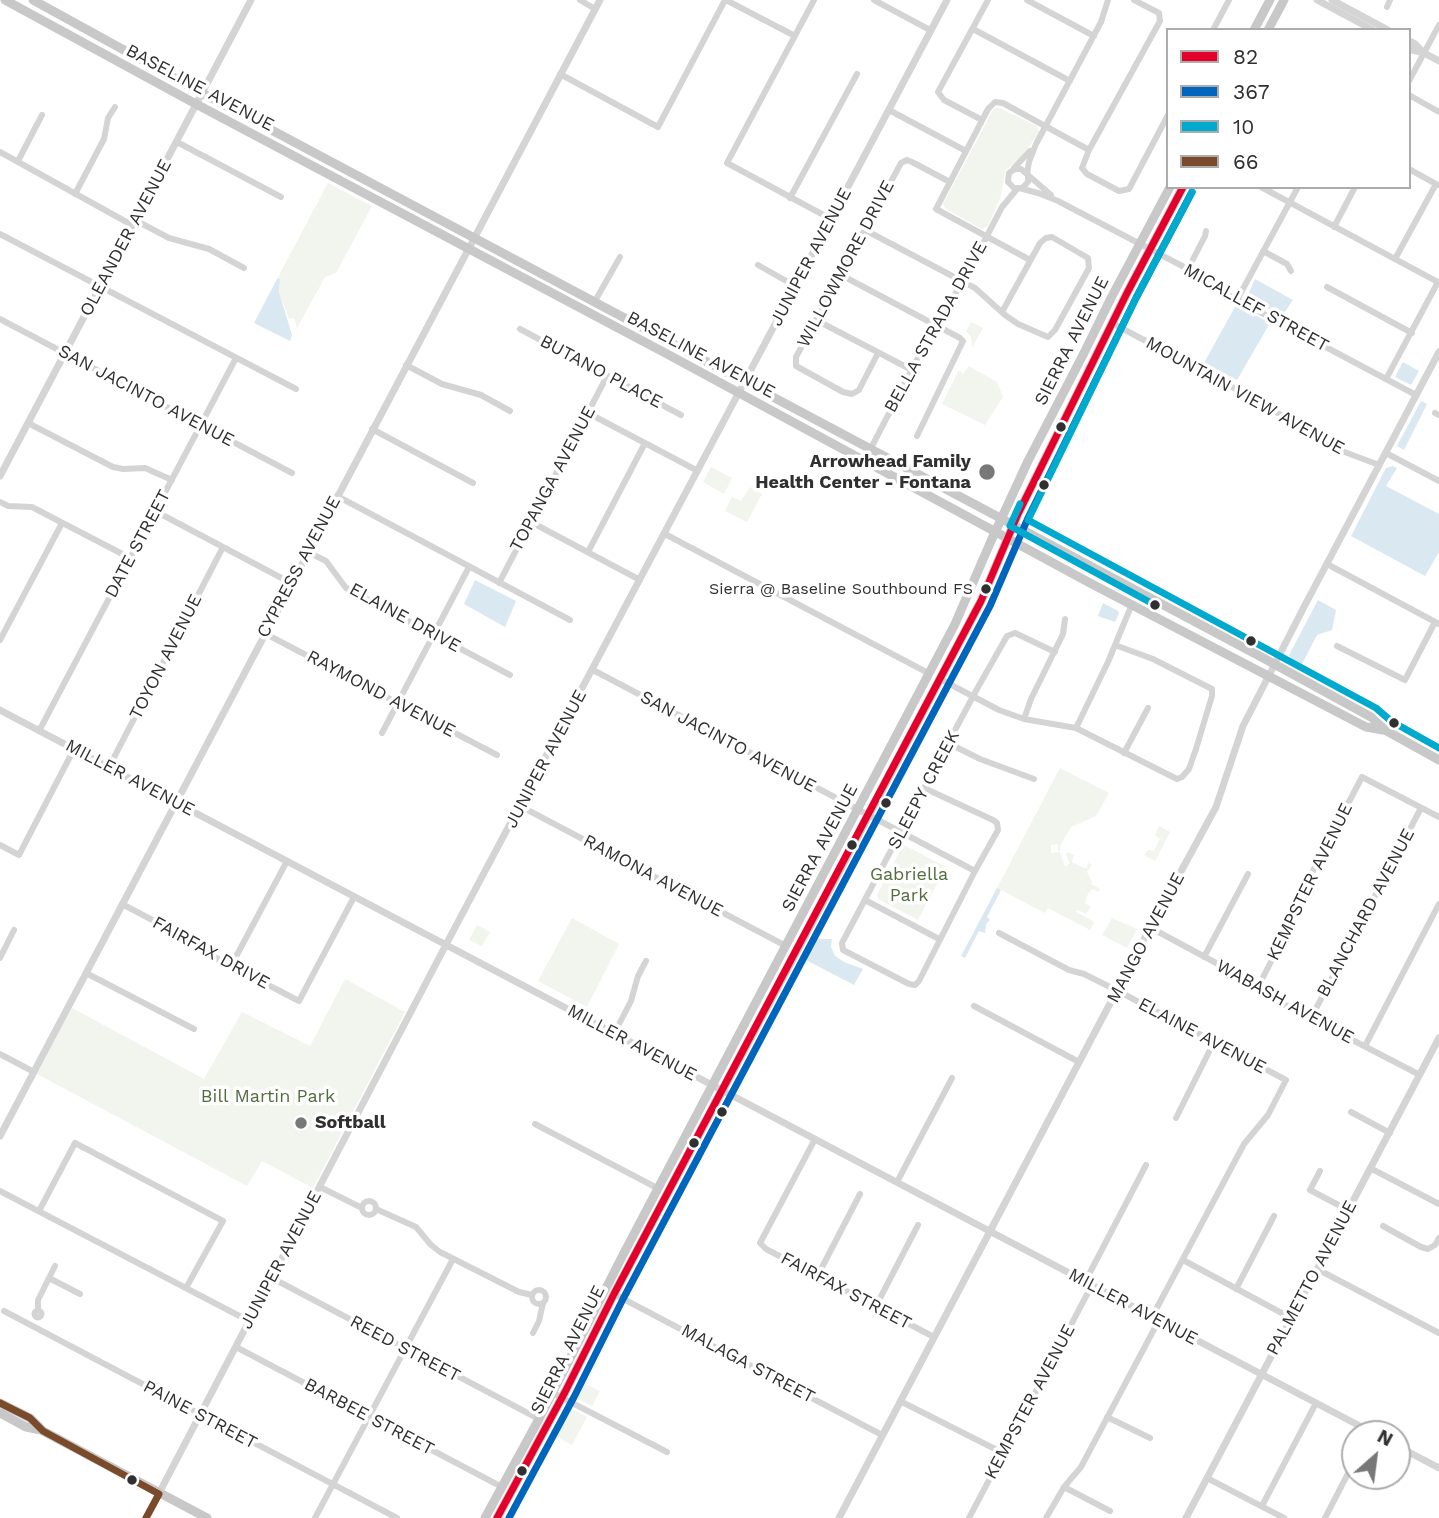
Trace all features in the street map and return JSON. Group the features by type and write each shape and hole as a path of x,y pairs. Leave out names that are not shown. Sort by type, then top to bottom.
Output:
{"main road":[{"name":"BASELINE AVENUE","path":"5,0 1132,604 1366,727 1385,730"},
{"name":"BASELINE AVENUE","path":"33,0 202,93 1275,664 1371,717 1385,730 1439,760"},
{"path":"1255,28 1270,0"},
{"path":"1269,28 1284,0"},
{"name":"SIERRA AVENUE","path":"497,1518 614,1271 930,674 1028,461 1169,189"},
{"name":"SIERRA AVENUE","path":"485,1518 539,1419 557,1395 614,1294 981,601 1014,524 1112,323 1182,189"},
{"path":"0,1403 30,1418 43,1431"},
{"path":"0,1413 26,1427 43,1431 207,1518"}],"street":[{"name":"OLEANDER AVENUE","path":"0,476 251,0"},
{"path":"580,0 595,9"},
{"name":"CYPRESS AVENUE","path":"0,1136 600,0"},
{"path":"560,74 658,127 726,0 795,36"},
{"path":"814,0 727,163 831,219"},
{"path":"874,0 930,30"},
{"name":"JUNIPER AVENUE","path":"146,1518 446,944 947,0"},
{"path":"982,120 944,100 938,92 988,0"},
{"path":"1027,0 1094,36"},
{"path":"1036,144 1009,173 1007,179 1012,187 1018,188 1026,184 1028,162 1036,144 1101,22 1108,0"},
{"path":"1214,28 1229,0"},
{"path":"1317,0 1369,28"},
{"path":"1332,0 1384,28"},
{"path":"1137,1 1159,13 1160,21 1089,150 1082,168 1087,174 1119,191 1129,190 1166,120"},
{"path":"1411,77 1439,25"},
{"path":"972,29 1070,81"},
{"path":"1411,42 1424,53"},
{"path":"1411,50 1439,61"},
{"path":"790,198 857,74"},
{"path":"1411,96 1439,112"},
{"path":"1030,260 936,209 982,120 995,102 1003,103 1089,150"},
{"path":"75,194 104,139 108,118 114,107"},
{"path":"889,110 966,151"},
{"path":"18,161 42,116"},
{"path":"177,142 281,197"},
{"path":"0,152 134,223 169,238 209,250 244,268"},
{"name":"WILLOWMORE DRIVE","path":"878,352 859,390 852,394 796,366 796,357 901,163 907,160 950,182"},
{"path":"1012,170 1021,169 1027,175"},
{"path":"1395,259 1437,185 1411,170"},
{"name":"MICALLEF STREET","path":"1027,175 1058,201"},
{"name":"BELLA STRADA DRIVE","path":"1002,207 1007,179"},
{"name":"MICALLEF STREET","path":"1018,188 1058,201 1188,269 1211,286 1416,395"},
{"name":"BELLA STRADA DRIVE","path":"871,448 1002,207 1018,188"},
{"path":"1265,189 1438,282 1386,379"},
{"path":"1237,300 1297,189"},
{"path":"1335,227 1354,189"},
{"path":"865,230 975,288 1002,312 1018,324 1048,337 1055,330 1089,268 1088,258 1052,237 1046,238 1040,243 1002,312"},
{"path":"1188,269 1206,231"},
{"path":"0,234 296,389"},
{"path":"1263,251 1287,264 1291,271"},
{"path":"594,301 620,257"},
{"path":"758,265 795,286"},
{"path":"841,275 963,341 917,436"},
{"path":"1327,287 1412,332"},
{"name":"SAN JACINTO AVENUE","path":"0,319 292,473"},
{"path":"817,320 912,370"},
{"name":"MOUNTAIN VIEW AVENUE","path":"1112,323 1245,394 1319,440 1379,465"},
{"name":"BUTANO PLACE","path":"520,329 681,415"},
{"name":"MANGO AVENUE","path":"839,1518 1216,807 1243,726 1439,352"},
{"name":"DATE STREET","path":"39,731 236,358"},
{"path":"406,365 442,384 481,395 510,411"},
{"name":"TOPANGA AVENUE","path":"499,583 607,376"},
{"path":"588,413 698,471"},
{"path":"28,422 113,467 145,468 172,480"},
{"path":"372,429 473,483"},
{"path":"588,552 645,443"},
{"path":"1386,453 1439,481"},
{"path":"337,496 570,620"},
{"path":"0,502 8,506 32,507 130,558"},
{"path":"155,511 291,583"},
{"path":"531,522 640,580"},
{"path":"0,640 62,523"},
{"path":"665,534 930,674"},
{"name":"TOYON AVENUE","path":"109,767 223,547"},
{"name":"ELAINE DRIVE","path":"308,552 326,561 346,588 510,675"},
{"path":"1327,564 1437,623 1405,680 1337,646"},
{"path":"382,733 469,567"},
{"path":"1076,728 1132,604"},
{"path":"1024,719 1063,634 1065,619"},
{"name":"RAYMOND AVENUE","path":"264,633 497,755"},
{"name":"SLEEPY CREEK","path":"939,939 915,985 843,950 842,943 1003,641 1015,633 1055,652"},
{"path":"940,679 999,710 1024,719 1076,728 1177,779 1182,777 1189,769 1196,750 1212,689 1153,659 1115,645"},
{"name":"SAN JACINTO AVENUE","path":"593,670 975,871"},
{"path":"1124,753 1148,708"},
{"name":"MILLER AVENUE","path":"0,710 1347,1420"},
{"path":"948,743 980,760 1034,779"},
{"path":"0,845 19,855 74,749"},
{"name":"KEMPSTER AVENUE","path":"1258,987 1299,907 1305,886 1362,777 1421,808"},
{"path":"865,900 939,939 998,830 997,823 993,820 924,788"},
{"name":"RAMONA AVENUE","path":"520,806 786,946"},
{"path":"1421,808 1439,817"},
{"name":"BLANCHARD AVENUE","path":"1311,1018 1421,808"},
{"path":"231,966 287,861"},
{"path":"1204,957 1248,874"},
{"name":"FAIRFAX DRIVE","path":"122,904 175,932 201,950 299,1001 354,897"},
{"path":"1365,1046 1439,904"},
{"name":"WABASH AVENUE","path":"1151,928 1246,979 1276,1000 1420,1075"},
{"path":"0,958 14,930"},
{"name":"ELAINE AVENUE","path":"999,933 1069,970 1084,974 1118,991 1286,1080 1268,1115 1244,1144 1182,1260"},
{"path":"614,1034 631,1001 638,976 646,961"},
{"path":"86,973 194,1029"},
{"path":"974,1006 1079,1062"},
{"name":"PALMETTO AVENUE","path":"1186,1518 1439,1038"},
{"path":"1176,1118 1214,1042"},
{"path":"0,1054 34,1072"},
{"path":"897,1182 952,1078"},
{"path":"1351,1112 1390,1133"},
{"path":"535,1124 659,1189"},
{"name":"FAIRFAX STREET","path":"816,1139 760,1243 766,1249 934,1337"},
{"path":"39,1211 75,1143 223,1221 186,1288"},
{"name":"KEMPSTER AVENUE","path":"969,1518 1089,1283 1146,1164"},
{"path":"1370,1168 1439,1204"},
{"path":"1320,1171 1310,1190 1348,1210"},
{"path":"320,1187 362,1208 363,1213 370,1215 376,1209 416,1227 431,1245 453,1259 519,1292 532,1295"},
{"path":"0,1191 249,1321"},
{"path":"818,1275 860,1194"},
{"path":"1236,1289 1274,1216"},
{"path":"876,1306 918,1225"},
{"path":"1383,1226 1428,1249 1435,1245 1439,1238"},
{"path":"315,1518 453,1259"},
{"path":"1046,1518 1081,1466 1107,1417 1182,1260 1291,1318"},
{"path":"33,1327 38,1300 55,1266"},
{"path":"1317,1269 1439,1334"},
{"name":"REED STREET","path":"272,1278 539,1419"},
{"path":"49,1279 80,1294"},
{"path":"533,1333 540,1321 543,1303 547,1297 543,1291 536,1290 532,1300 535,1304 543,1303"},
{"name":"MALAGA STREET","path":"614,1294 882,1435"},
{"name":"PAINE STREET","path":"4,1311 397,1518"},
{"name":"BARBEE STREET","path":"236,1348 502,1487"},
{"path":"557,1395 667,1452"},
{"path":"900,1401 1003,1453"},
{"path":"1262,1506 1315,1403"},
{"path":"1107,1417 1150,1438"},
{"path":"1411,1453 1439,1468"},
{"path":"1207,1478 1284,1518"},
{"path":"1325,1518 1341,1487"},
{"path":"1064,1488 1110,1511"}],"green space":[{"path":"997,107 1037,126 1039,132 1024,154 1006,170 1001,196 988,226 982,229 946,209 943,204"},
{"path":"328,183 372,206 336,273 325,277 297,328 294,318 289,319 279,292 280,280 277,279"},
{"path":"971,322 983,328 972,348 971,337 966,331"},
{"path":"969,366 997,382 1003,397 985,425 942,404 959,370 963,374"},
{"path":"711,467 732,478 724,494 703,482"},
{"path":"750,487 762,494 747,522 725,511 732,497 741,501"},
{"path":"1060,768 1109,793 1096,816 1071,827 1060,851 1058,844 1051,845 1051,853 1060,852 1065,867 1070,863 1067,852 1074,855 1072,862 1084,868 1087,868 1088,863 1092,865 1087,872 1091,884 1100,889 1098,892 1092,889 1086,897 1085,903 1091,907 1086,914 1077,910 1076,912 1093,921 1090,930 1048,908 1045,913 997,888"},
{"path":"1159,826 1170,832 1155,861 1144,855 1148,850 1154,851 1160,839 1155,835"},
{"name":"Gabriella Park","path":"906,846 946,867 918,920 878,899 877,895 902,847"},
{"path":"572,918 619,944 587,1007 538,981"},
{"path":"1112,918 1137,929 1127,948 1102,935"},
{"path":"477,925 490,932 482,946 469,940"},
{"name":"Bill Martin Park","path":"345,979 405,1012 313,1188 262,1161 247,1186 37,1074 72,1008 204,1079 242,1012 310,1046"},
{"path":"579,1381 600,1391 592,1406 578,1399 575,1390"},
{"path":"569,1408 587,1417 572,1445 551,1434 563,1410"}],"shaded area":[{"path":"277,279 280,279 279,292 292,335 290,341 254,323"},
{"path":"1255,279 1293,300 1282,316 1249,299 1248,295"},
{"path":"1236,305 1270,323 1237,380 1204,363"},
{"path":"1403,362 1419,371 1411,385 1395,377"},
{"path":"1421,401 1427,404 1404,450 1397,446"},
{"path":"1386,468 1397,468 1386,486 1439,514 1439,552 1425,576 1351,536"},
{"path":"475,580 516,601 505,627 464,604"},
{"path":"1318,600 1336,610 1332,630 1317,635 1301,666 1293,663 1289,655"},
{"path":"1103,603 1118,611 1115,622 1098,616"},
{"path":"997,888 1001,890 987,917 990,920 986,924 985,933 979,931 965,958 961,956"},
{"path":"816,939 832,939 831,947 835,956 863,969 854,985 804,959"}],"transit line":[{"name":"82","path":"497,1518 981,601 1018,514 1127,293 1182,189"},
{"name":"367","path":"509,1518 990,606 1028,518 1136,298 1192,192"},
{"name":"10","path":"1192,192 1136,298 1028,520 1376,708 1391,721 1439,748"},
{"name":"10","path":"1020,504 1010,526 1155,605"},
{"name":"66","path":"0,1403 30,1418 43,1431 159,1494 146,1518"}],"place":[{"name":"Arrowhead Family Health Center - Fontana","path":"987,472"},
{"name":"Sierra @ Baseline Southbound FS","path":"986,589"},
{"name":"Softball","path":"301,1123"}]}
